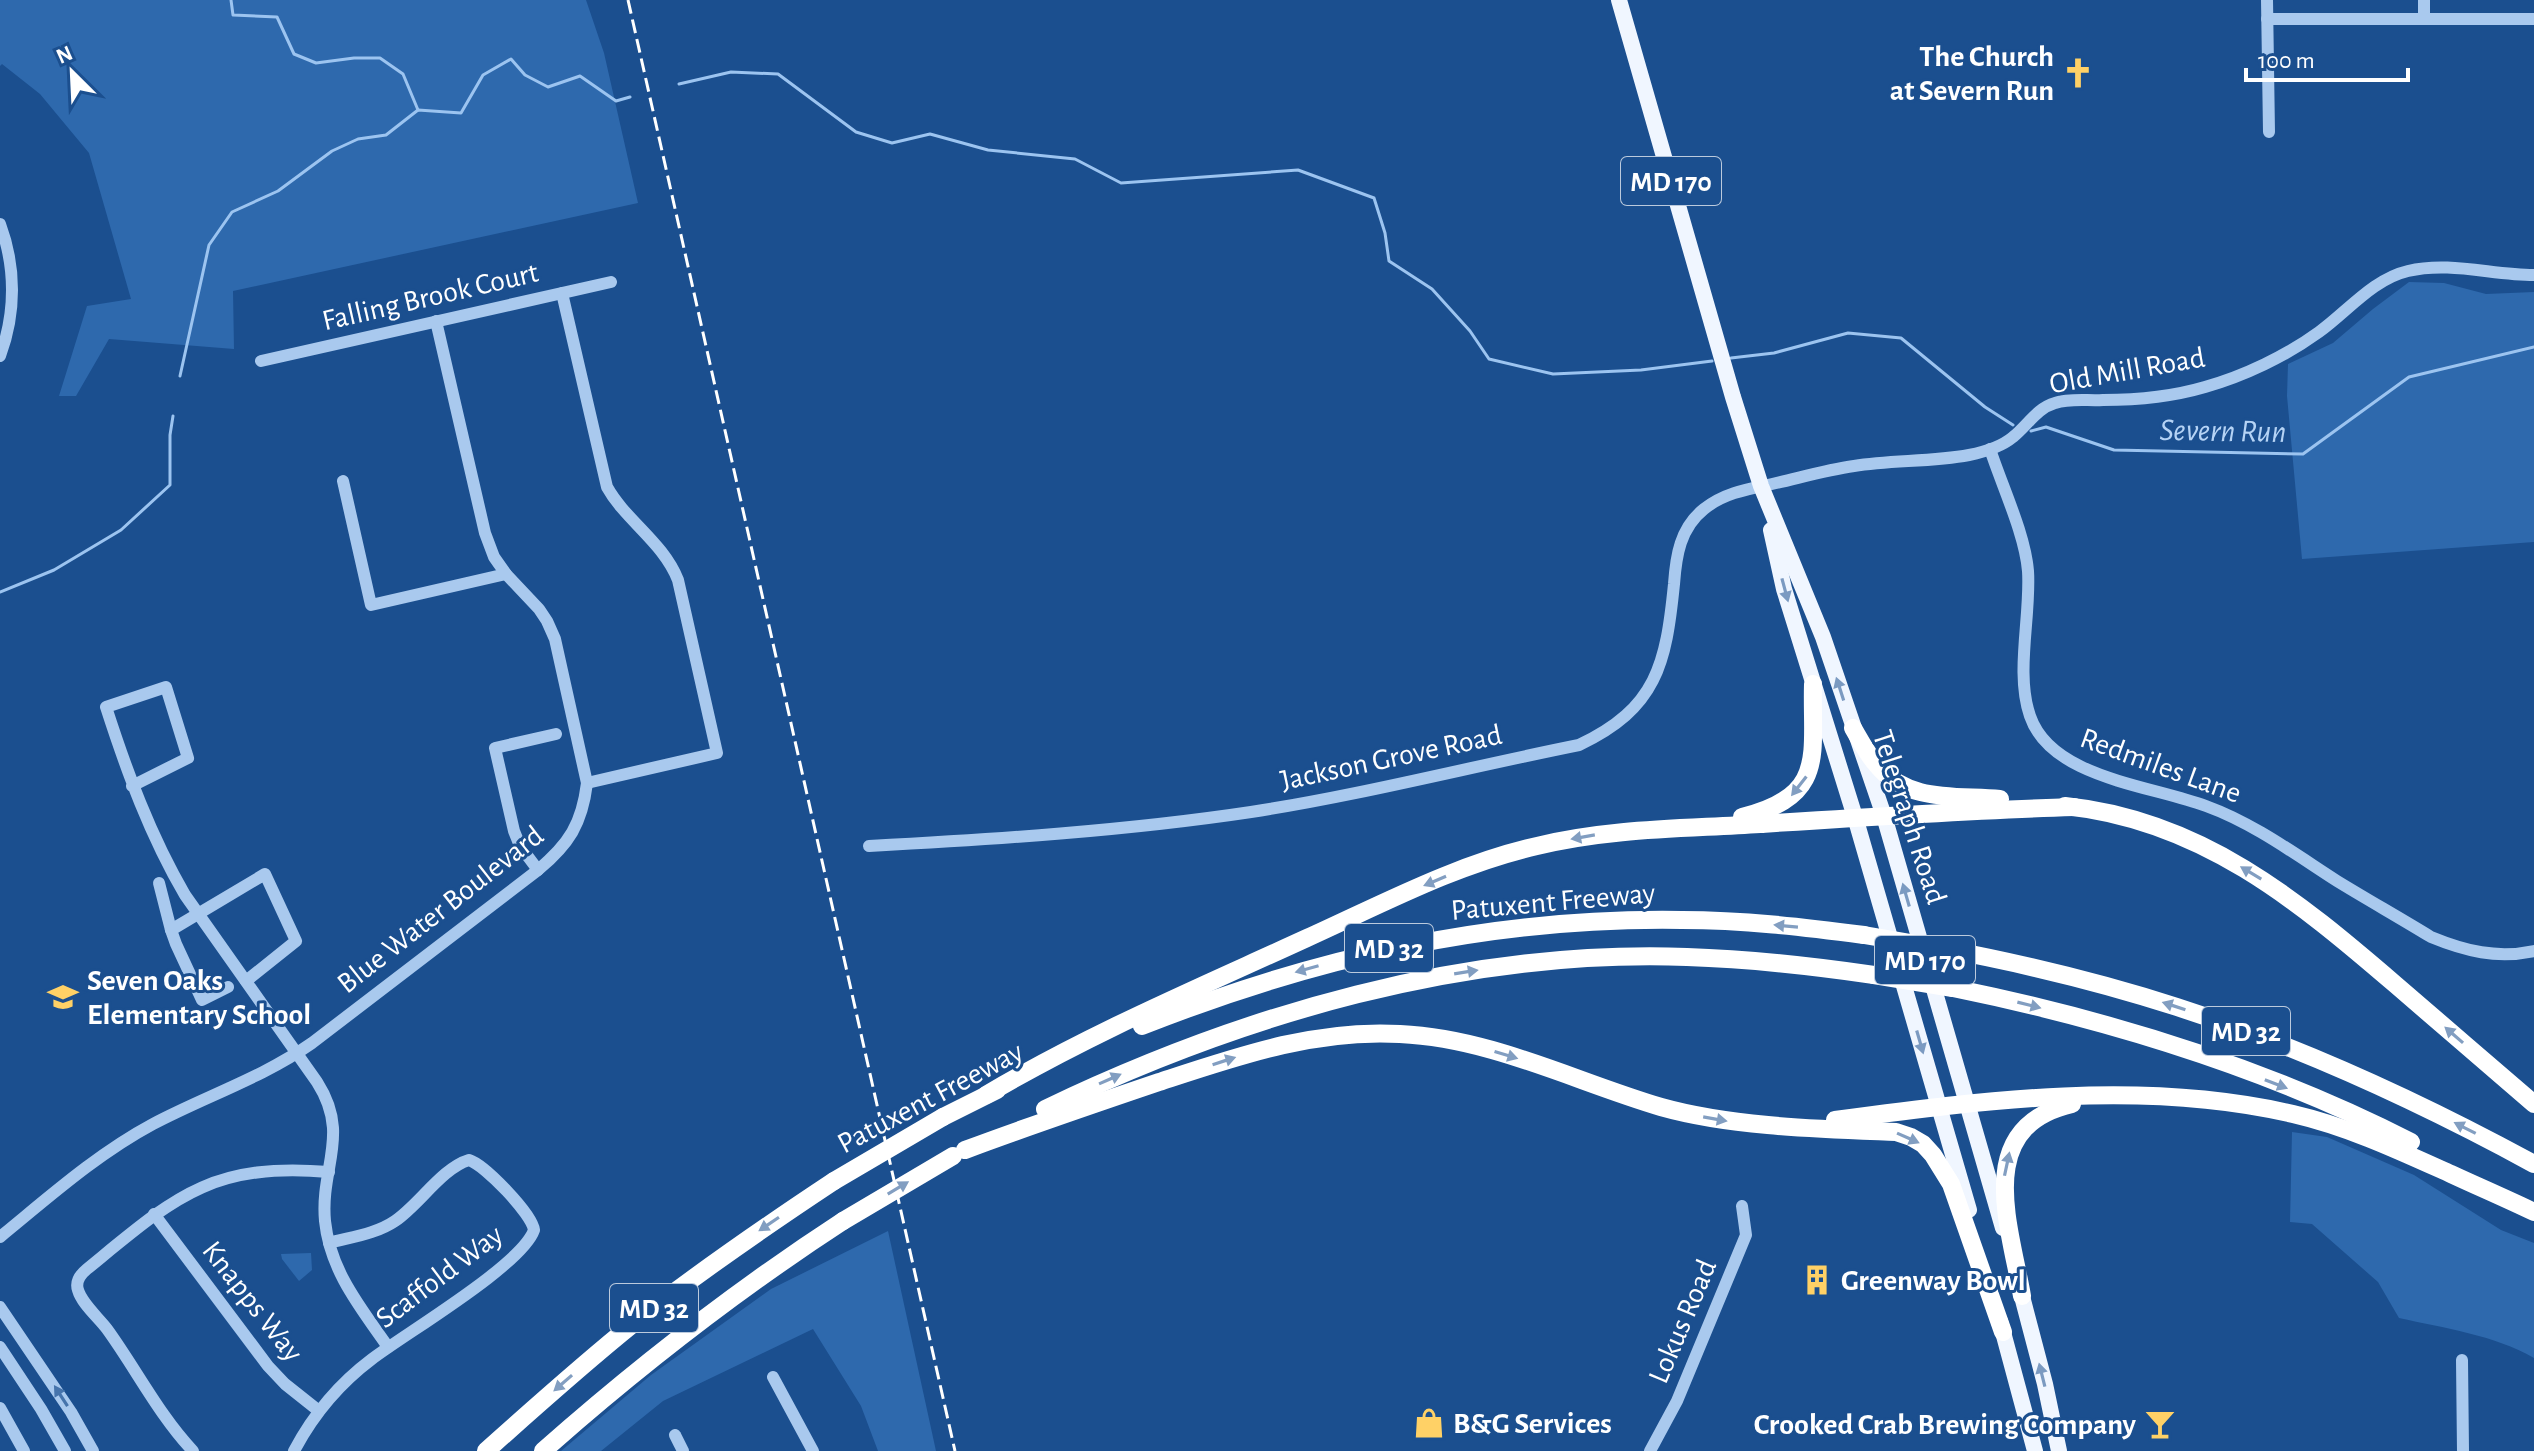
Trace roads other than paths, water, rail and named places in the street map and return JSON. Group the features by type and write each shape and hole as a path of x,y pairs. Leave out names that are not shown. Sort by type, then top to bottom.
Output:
{"highway":[{"path":"1712,825 1774,807 1801,788 1814,752 1813,684"},
{"path":"1853,728 1887,776 1913,792 2105,812 2170,832 2259,877 2311,913 2534,1104"},
{"path":"986,1095 1098,1033 1452,873 1508,853 1620,831 1977,809 2074,807"},
{"name":"Patuxent Freeway","path":"486,1451 634,1324 756,1233 834,1181 943,1117 1102,1042 1240,990 1309,968 1457,935 1539,925 1682,920 1789,926 1864,935 2032,967 2110,987 2241,1029 2322,1060 2408,1099 2534,1164"},
{"name":"Patuxent Freeway","path":"543,1451 645,1364 774,1266 843,1221 959,1153 1088,1089 1189,1047 1395,985 1480,970 1615,958 1686,957 1803,965 1953,988 2101,1024 2229,1065 2397,1135 2534,1210"},
{"path":"959,1153 1064,1113 1244,1054 1307,1039 1373,1033 1434,1037 1473,1045 1661,1107 1726,1121 1896,1132 1911,1137 1933,1155 1951,1184 2003,1332"},
{"path":"2022,1296 2004,1180 2005,1164 2012,1145 2021,1132 2044,1113 2074,1103 2115,1097"},
{"path":"1776,1124 2040,1098 2212,1101 2295,1114 2342,1128 2391,1146 2534,1210"}],"main road":[{"name":"Telegraph Road","path":"1619,0 1729,386 1761,486 1823,637 1884,816 2022,1296 2059,1451"},
{"name":"Telegraph Road","path":"1761,486 1784,589 1855,817 2035,1451"}],"street":[{"path":"2267,0 2269,132"},
{"path":"2424,0 2424,19"},
{"path":"2267,19 2534,19"},
{"path":"0,224 11,273 0,356"},
{"name":"Old Mill Road","path":"1761,486 1855,466 1949,458 1990,449 2013,437 2053,403 2143,399 2207,386 2298,346 2394,275 2441,267 2534,275"},
{"name":"Falling Brook Court","path":"261,361 611,282"},
{"path":"562,293 607,487 660,548 678,580 717,753 587,783"},
{"name":"Blue Water Boulevard","path":"0,1237 121,1142 297,1054 538,870 558,853 576,829 587,783 555,639 539,609 494,557 485,533 436,321"},
{"name":"Redmiles Lane","path":"1990,449 2028,571 2024,671 2026,703 2034,726 2050,748 2072,764 2209,807 2246,824 2447,944 2483,954 2534,951"},
{"path":"343,481 371,605 506,574"},
{"name":"Jackson Grove Road","path":"869,846 1050,836 1247,812 1335,798 1579,745 1606,731 1631,712 1659,670 1670,627 1677,554 1682,537 1692,522 1715,501 1761,486"},
{"path":"132,786 188,758 166,687 106,707 132,786 170,870 323,1092 334,1129 325,1206 329,1243 341,1277 388,1347"},
{"path":"538,870 520,846 514,831 495,748 556,734"},
{"path":"171,930 265,874 296,941 246,981"},
{"path":"159,883 176,944 202,1000 228,987"},
{"name":"Scaffold Way","path":"294,1451 319,1411 356,1372 491,1276 526,1243 534,1230 533,1223 482,1167 469,1160 453,1169 397,1220 329,1243"},
{"path":"193,1451 172,1426 78,1291 78,1280 81,1274 154,1214 180,1197 228,1177 271,1170 329,1172"},
{"name":"Lokus Road","path":"1650,1451 1677,1401 1746,1235 1742,1206"},
{"name":"Knapps Way","path":"154,1214 268,1366 319,1411"},
{"path":"0,1307 71,1412 93,1451"},
{"path":"0,1347 65,1451"},
{"path":"2462,1360 2463,1451"},
{"path":"773,1377 813,1451"},
{"path":"0,1408 24,1451"},
{"path":"675,1435 683,1451"}],"waterway":[{"path":"231,0 233,15 277,17 294,54 316,63 380,58 403,74 418,110"},
{"path":"180,376 209,245 232,212 278,191 332,151 358,139 386,135 418,110 461,113 483,75 511,59 525,75 548,87 580,76 616,101 630,97"},
{"path":"679,84 731,72 778,74 856,132 892,143 930,134 988,150 1075,159 1121,183 1298,170 1374,198 1385,233 1389,261 1432,289 1470,331 1489,359 1553,374 1641,370 1712,361"},
{"path":"1731,358 1774,353 1848,333 1901,338 1985,407 2013,425"},
{"name":"Severn Run","path":"2031,431 2046,427 2114,450 2303,454 2409,377 2534,347"},
{"path":"0,592 54,570 121,530 170,485 173,416"}],"railway":[{"path":"628,0 955,1451"}],"place":[{"name":"The Church at Severn Run","path":"2078,73"},
{"name":"Seven Oaks Elementary School","path":"63,997"},
{"name":"Greenway Bowl","path":"1817,1280"},
{"name":"B&G Services","path":"1429,1423"},
{"name":"Crooked Crab Brewing Company","path":"2160,1424"}]}
